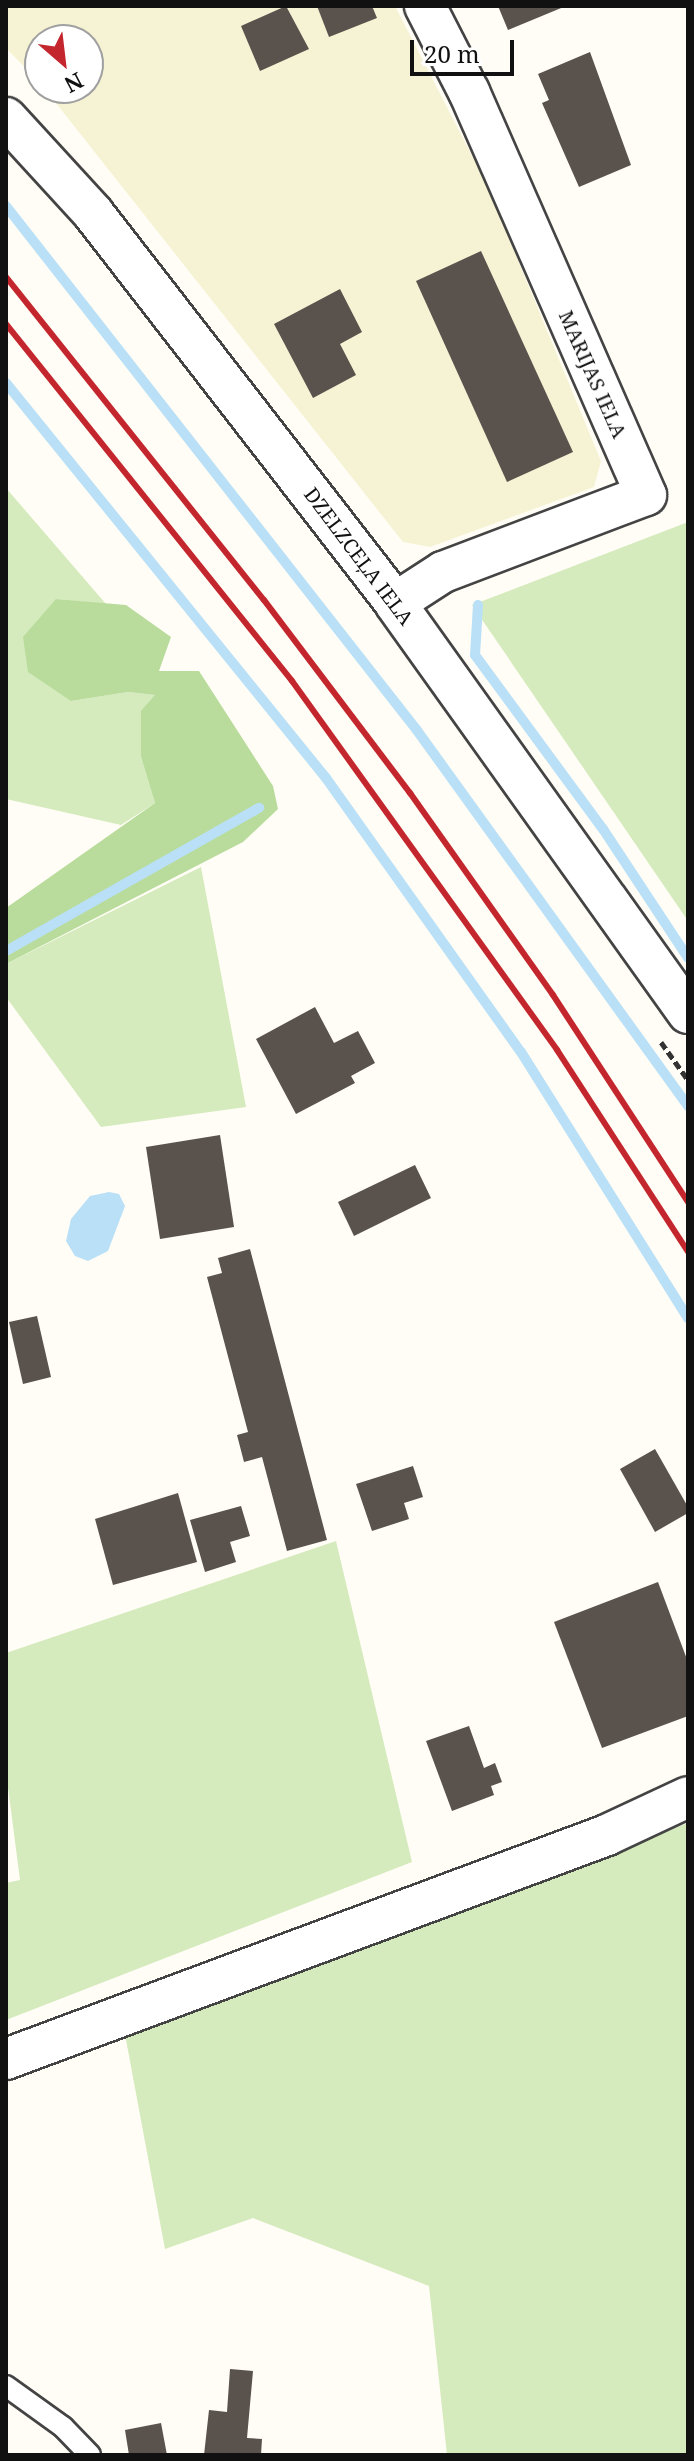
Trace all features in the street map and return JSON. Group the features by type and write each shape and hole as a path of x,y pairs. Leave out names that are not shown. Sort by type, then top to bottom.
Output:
{"street":[{"name":"MARIJAS IELA","path":"395,603 443,572 646,495 469,92 425,6"},
{"name":"DZELZCEĻA IELA","path":"6,118 93,213 395,603 688,1013"},
{"path":"6,2059 607,1835 688,1797"}],"lane":[{"path":"6,2386 63,2427 90,2455"}],"shaded area":[{"path":"6,6 395,6 486,183 601,461 594,487 430,547 403,542 57,104 104,104 104,24 24,24 24,67 6,48"}],"green space":[{"path":"6,488 106,604 56,599 71,701 128,692 156,695 141,757 155,803 121,825 6,799"},
{"path":"688,522 688,921 472,605"},
{"path":"56,599 126,605 171,637 159,671 199,671 273,786 278,809 243,842 6,964 6,908 155,803 141,757 141,711 155,695 128,692 71,701 28,672 23,637"},
{"path":"201,867 246,1107 101,1127 6,997 6,964"},
{"path":"336,1541 412,1862 6,2020 6,1883 20,1880 6,1772 6,1653"},
{"path":"688,1823 688,2455 447,2455 429,2286 253,2218 165,2249 124,2029"}],"water":[{"path":"109,1192 119,1194 125,1206 108,1251 88,1261 75,1256 66,1241 71,1219 90,1196"}],"building":[{"path":"286,6 309,49 260,71 241,26"},
{"path":"317,6 372,6 377,18 329,37"},
{"path":"498,6 566,6 508,30"},
{"path":"590,52 631,165 579,187 542,103 549,100 538,74"},
{"path":"481,251 573,452 507,482 416,281"},
{"path":"340,289 362,332 340,344 356,375 313,398 274,324"},
{"path":"315,1007 334,1043 358,1031 375,1063 351,1076 355,1083 296,1114 256,1039"},
{"path":"220,1135 234,1227 160,1239 146,1147"},
{"path":"415,1165 431,1198 354,1236 338,1202"},
{"path":"250,1249 327,1540 287,1551 262,1457 244,1462 237,1435 248,1432 207,1277 222,1273 218,1258"},
{"path":"37,1316 51,1377 23,1384 9,1322"},
{"path":"655,1449 688,1507 688,1513 655,1532 620,1469"},
{"path":"413,1466 423,1497 404,1503 409,1519 372,1531 356,1484"},
{"path":"178,1493 197,1562 113,1585 95,1519"},
{"path":"241,1506 250,1536 230,1542 236,1562 205,1572 190,1520"},
{"path":"658,1582 688,1662 688,1716 602,1748 554,1622"},
{"path":"469,1726 484,1768 495,1763 502,1782 491,1786 494,1795 452,1811 426,1741"},
{"path":"230,2369 253,2371 247,2438 262,2439 261,2455 204,2455 209,2410 227,2412"},
{"path":"161,2423 167,2455 129,2455 125,2430"}],"waterway":[{"path":"6,206 416,729 688,1106"},
{"path":"6,383 326,778 521,1052 688,1318"},
{"path":"478,605 475,655 603,829 688,958"},
{"path":"6,951 259,808"}],"railway":[{"path":"6,277 264,600 410,793 553,995 688,1202"},
{"path":"6,324 292,681 557,1050 688,1252"}]}
